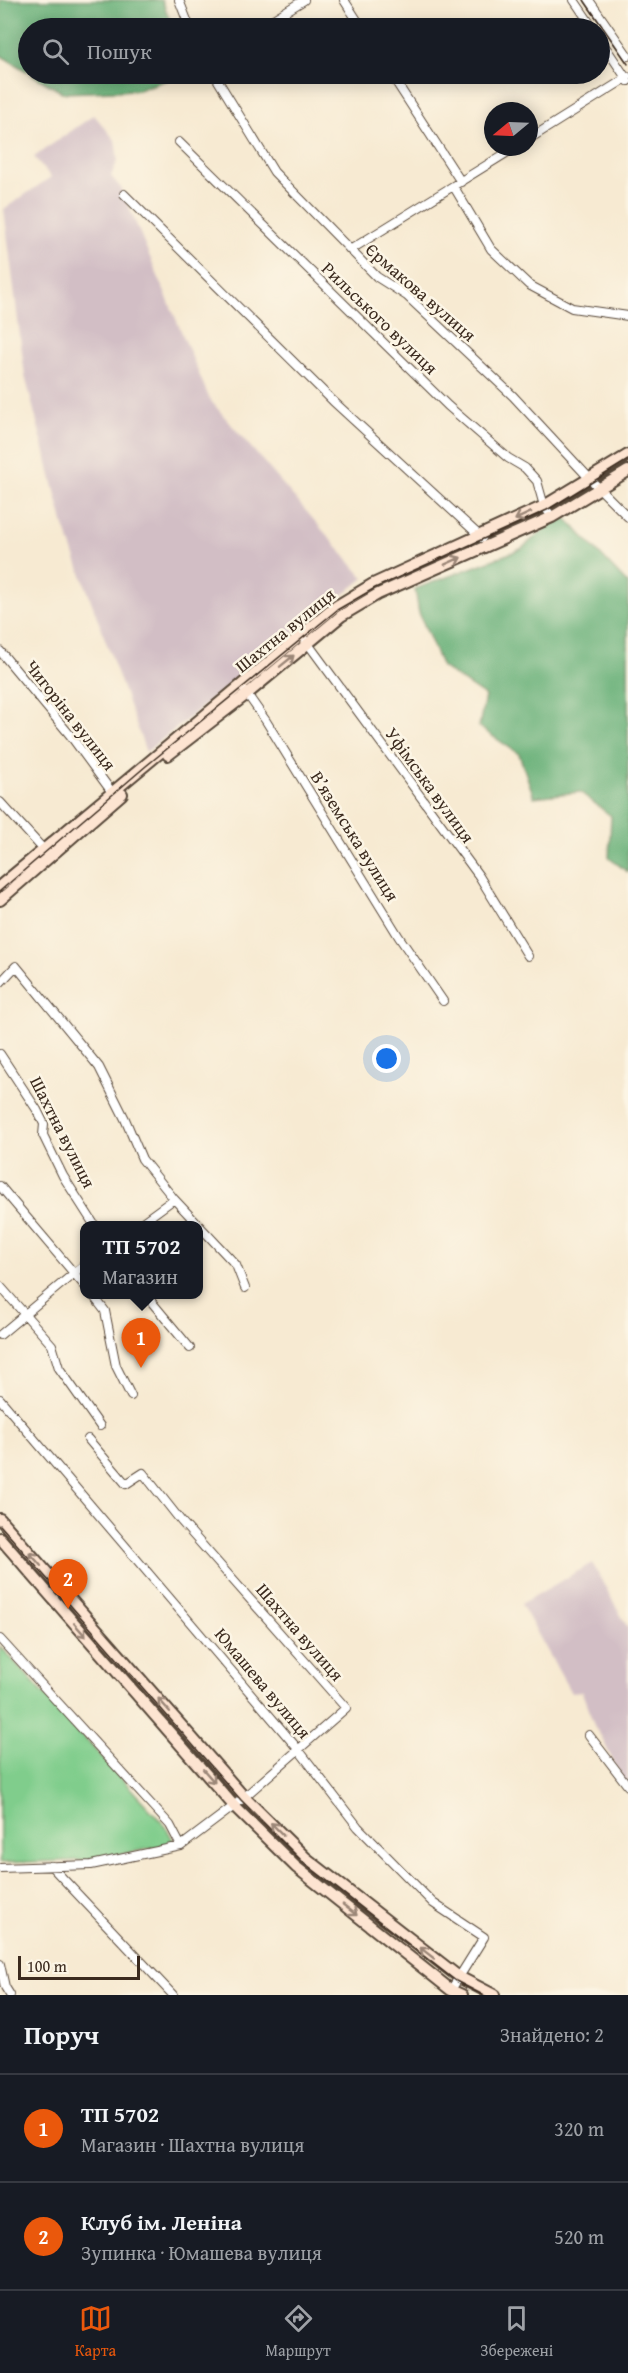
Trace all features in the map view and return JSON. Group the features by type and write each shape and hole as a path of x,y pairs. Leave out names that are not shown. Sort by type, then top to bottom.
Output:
{"main road":[{"name":"Шахтна вулиця","path":"305,640 335,608 373,584 544,506 628,455"},
{"name":"Шахтна вулиця","path":"0,886 305,640 341,616 378,594 552,517 628,471"},
{"name":"Шахтна вулиця","path":"0,900 115,795"},
{"path":"0,1519 244,1797 306,1858 459,1977 494,1995"},
{"path":"0,1538 234,1806 296,1867 451,1990 462,1995"}],"street":[{"path":"179,0 186,18"},
{"path":"275,18 304,0"},
{"path":"344,0 356,18"},
{"path":"574,0 586,18"},
{"path":"589,0 602,18"},
{"path":"610,30 628,56"},
{"path":"538,133 627,79 610,54"},
{"name":"Єрмакова вулиця","path":"223,84 274,172 377,277 408,296 513,396 628,517"},
{"path":"397,84 457,185 491,249 529,285 572,308 628,316"},
{"name":"Рильського вулиця","path":"179,142 448,406 508,458 525,468 537,481 544,506 552,517"},
{"path":"350,250 502,156"},
{"path":"124,194 333,400 489,545"},
{"name":"Уфімська вулиця","path":"305,640 479,876 528,956"},
{"name":"Чигоріна вулиця","path":"0,651 70,735 115,795"},
{"name":"В’яземська вулиця","path":"244,690 266,721 399,937 443,1001"},
{"path":"0,802 44,850"},
{"path":"0,983 16,966 99,1067 142,1159 195,1221"},
{"name":"Шахтна вулиця","path":"0,1054 37,1110 44,1124 43,1135 63,1176 92,1221"},
{"path":"0,1186 80,1280"},
{"path":"145,1221 174,1199"},
{"path":"203,1230 236,1265 245,1288"},
{"path":"0,1335 80,1268"},
{"path":"0,1286 52,1345 59,1368 100,1426"},
{"path":"96,1299 105,1311 116,1366 131,1396"},
{"path":"149,1299 190,1347"},
{"name":"Юмашева вулиця","path":"0,1399 298,1749 358,1827 433,1903 484,1937 451,1990"},
{"name":"Шахтна вулиця","path":"88,1438 126,1484 144,1473 181,1521 346,1708 234,1806 181,1846"},
{"path":"0,1640 170,1825 181,1846 91,1865 0,1868"},
{"path":"590,1735 628,1786"},
{"path":"51,1866 173,1995"},
{"path":"0,1964 5,1987 10,1995"}],"shaded area":[{"path":"94,115 115,140 118,160 111,176 121,188 210,400 364,578 146,752 64,526 25,376 4,209 51,177 34,157"},
{"path":"592,1563 628,1628 628,1785 624,1784 595,1728 582,1692 571,1693 521,1604"}],"green space":[{"path":"0,0 162,0 169,18 18,18 18,66 0,55"},
{"path":"48,84 155,84 138,90 63,93"},
{"path":"562,514 628,584 628,872 609,858 611,816 580,792 534,797 519,754 479,727 485,696 442,667 419,613 415,589 521,549"},
{"path":"0,1646 166,1827 175,1844 91,1860 0,1863"}],"tram line":[{"path":"584,0 596,18"},
{"path":"610,38 628,64"},
{"path":"0,891 146,766 337,610 375,588 547,510 628,460"},
{"path":"0,1525 241,1800 302,1861 456,1981 483,1995"}],"place":[{"name":"ТП 5702","path":"141,1368"},
{"name":"Клуб ім. Леніна","path":"68,1609"}]}
